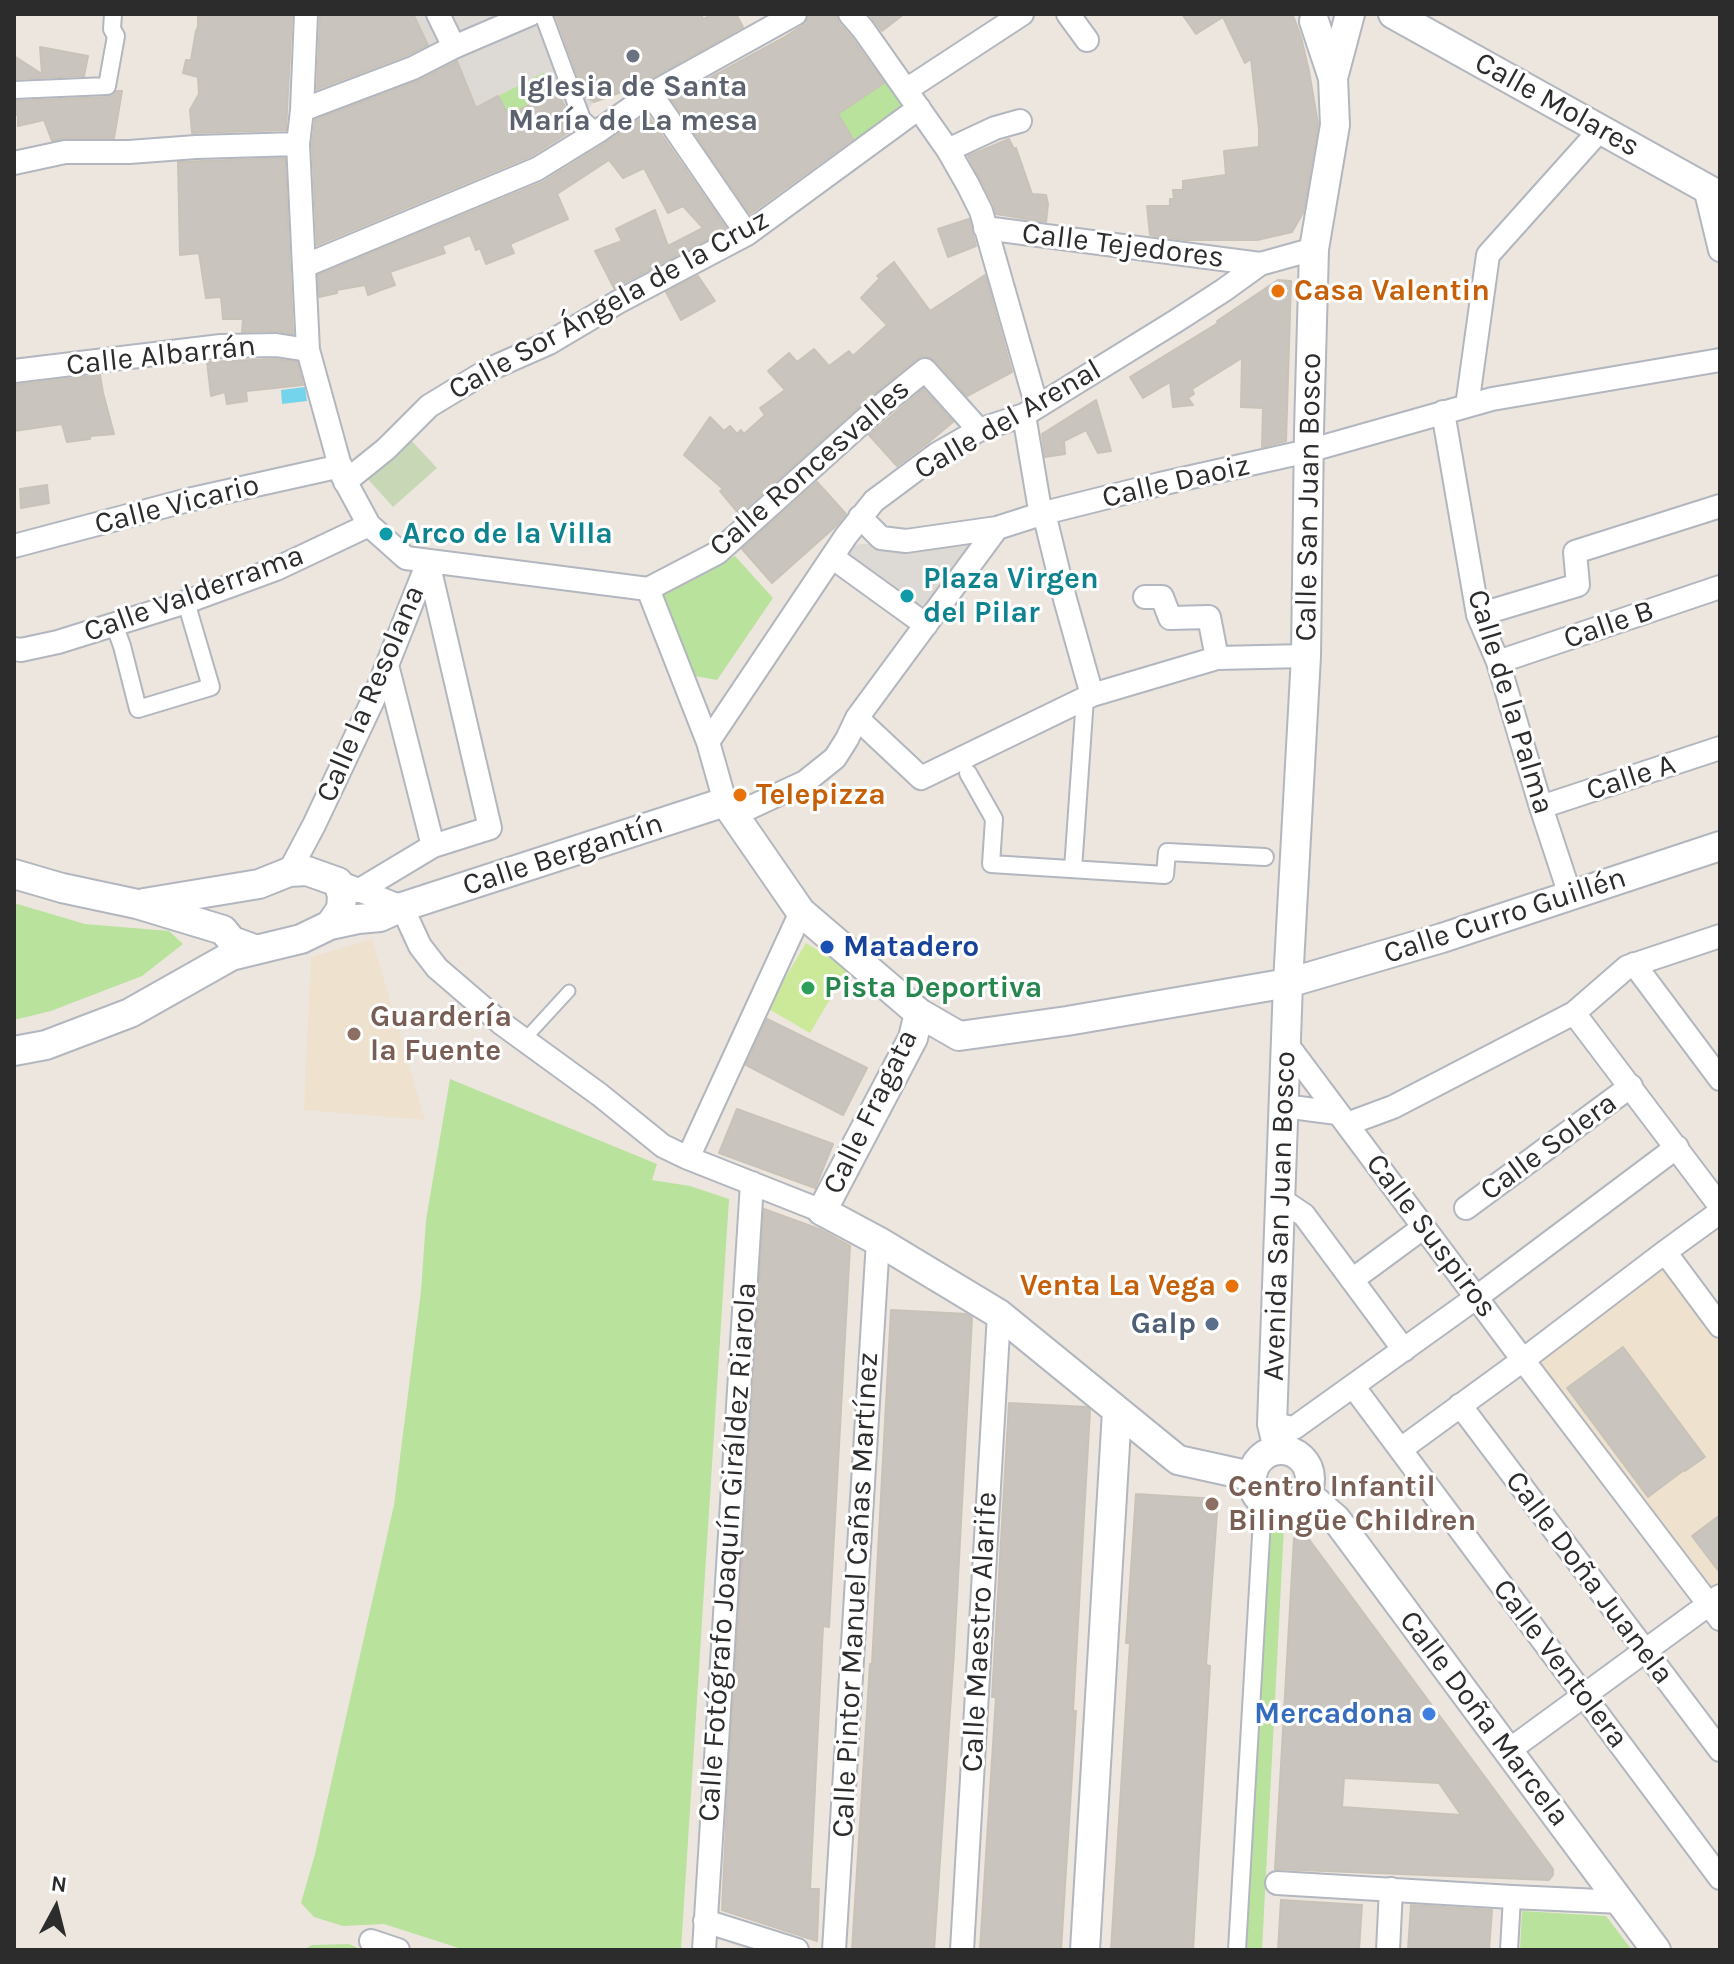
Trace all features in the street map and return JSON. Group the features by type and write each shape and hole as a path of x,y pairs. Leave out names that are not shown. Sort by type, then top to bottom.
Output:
{"street":[{"path":"14,90 107,86 116,36 112,29 113,14"},
{"path":"306,14 298,144 308,350 343,474 369,525 406,558 648,589 708,742 729,808 805,782 835,758 857,718 997,528"},
{"path":"438,14 454,47"},
{"path":"302,110 413,68 531,14"},
{"path":"543,14 582,119 597,132"},
{"path":"304,266 537,169 651,94 795,14"},
{"path":"850,14 948,150 981,211 1030,411 1039,504 1044,513 1088,696 1073,869"},
{"name":"Calle Sor Ángela de la Cruz","path":"343,474 386,449 429,406 490,369 549,343 747,234 1022,14"},
{"path":"1068,14 1087,40"},
{"path":"1310,18 1330,25 1350,14"},
{"name":"Calle San Juan Bosco","path":"1288,983 1306,656 1314,249 1335,125 1333,78 1350,14"},
{"name":"Calle Molares","path":"1393,14 1713,192"},
{"path":"1310,18 1333,78"},
{"path":"651,94 747,234"},
{"path":"948,150 995,128 1020,121"},
{"path":"1467,406 1488,255 1600,130"},
{"path":"14,163 65,152 298,144"},
{"path":"1713,192 1720,250"},
{"name":"Calle Tejedores","path":"985,228 1260,264"},
{"name":"Calle del Arenal","path":"708,742 832,557 874,501 937,454 979,430 1030,411 1176,321 1260,264 1314,249"},
{"name":"Calle Albarrán","path":"14,371 221,346 276,345 308,350"},
{"name":"Calle Daoiz","path":"860,517 881,538 906,541 997,528 1160,484 1308,451 1492,399 1720,360"},
{"name":"Calle Roncesvalles","path":"648,589 717,553 878,408 925,370 979,430"},
{"name":"Calle de la Palma","path":"1443,412 1478,615 1498,662 1570,895"},
{"name":"Calle Vicario","path":"14,546 188,500 343,474"},
{"path":"1478,615 1578,585 1575,552 1720,506"},
{"name":"Calle Valderrama","path":"14,649 58,642 186,602 276,569 369,525"},
{"path":"832,557 926,625"},
{"path":"339,882 490,828 428,562"},
{"name":"Calle la Resolana","path":"289,872 374,698 428,562"},
{"name":"Calle B","path":"1498,662 1720,587"},
{"path":"1145,597 1162,597 1170,618 1209,617 1217,658"},
{"path":"114,624 138,709 211,687 186,602"},
{"path":"857,718 921,778 1088,696 1217,658 1306,656"},
{"path":"387,665 433,846"},
{"name":"Calle A","path":"1541,807 1720,748"},
{"path":"968,773 994,819 991,864 1165,875 1167,852 1265,857"},
{"name":"Calle Curro Guillén","path":"729,808 801,912 919,1013 959,1036 1288,983 1442,938 1720,846"},
{"name":"Calle Bergantín","path":"14,1051 46,1045 130,1013 231,956 301,939 330,925 380,917 402,907 729,808"},
{"path":"314,825 342,896 341,909 330,925"},
{"path":"137,904 259,884 289,872 307,871 402,907 420,946 437,968 501,1023 600,1095 663,1146 822,1211 878,1241 999,1314 1178,1460 1251,1476"},
{"path":"14,874 137,904 215,928 232,941 254,949"},
{"path":"177,986 205,953 215,928 228,919 259,884"},
{"path":"688,1158 801,912"},
{"path":"1284,1106 1342,1118 1393,1107 1574,1013 1627,967 1715,945"},
{"path":"1634,964 1720,1079"},
{"name":"Avenida San Juan Bosco","path":"1275,1436 1288,983"},
{"name":"Calle Fragata","path":"822,1211 913,1038 919,1013"},
{"path":"1574,1013 1720,1206"},
{"name":"Calle Suspiros","path":"1286,1043 1523,1360 1716,1606"},
{"name":"Calle Solera","path":"1466,1208 1631,1086"},
{"path":"1275,1436 1287,1450 1303,1459 1310,1476 1310,1485 1300,1501 1282,1508 1272,1507 1256,1495 1251,1476 1254,1466 1268,1452 1275,1436 1294,1428 1404,1350 1677,1147"},
{"name":"Calle Fotógrafo Joaquín Giráldez Riarola","path":"704,1950 752,1183"},
{"path":"1280,1199 1304,1215 1404,1350"},
{"path":"1401,1449 1720,1212"},
{"path":"1352,1280 1424,1227"},
{"name":"Calle Pintor Manuel Cañas Martínez","path":"834,1950 878,1241"},
{"path":"1665,1252 1720,1326"},
{"name":"Calle Maestro Alarife","path":"962,1950 999,1314"},
{"name":"Calle Ventolera","path":"1353,1386 1720,1878"},
{"name":"Calle Doña Juanela","path":"1460,1405 1720,1750"},
{"path":"1085,1950 1117,1411"},
{"name":"Calle Doña Marcela","path":"1306,1493 1336,1519 1656,1950"},
{"path":"1237,1950 1263,1502"},
{"path":"1508,1751 1643,1650 1716,1606"},
{"path":"1277,1883 1622,1902"},
{"path":"1388,1950 1391,1889"},
{"path":"1509,1950 1512,1897"},
{"path":"705,1921 797,1950"},
{"path":"371,1941 398,1950"}],"lane":[{"path":"524,1040 569,991"}],"shaded area":[{"path":"413,14 550,14 575,89 594,102 575,124 544,72 475,108 455,56 431,51"},
{"name":"Plaza Virgen del Pilar","path":"972,543 916,627 843,551 859,544"},
{"name":"Guardería la Fuente","path":"372,939 425,1120 304,1110 311,957"},
{"path":"1666,1268 1720,1341 1720,1587 1713,1592 1540,1362"}],"green space":[{"path":"544,72 555,90 509,116 498,96"},
{"path":"889,78 911,108 857,147 837,115"},
{"path":"409,438 437,468 393,507 366,477"},
{"path":"735,556 773,598 717,680 695,676 662,592"},
{"path":"14,903 85,924 169,931 183,944 142,976 51,1011 14,1020"},
{"name":"Pista Deportiva","path":"806,943 848,969 810,1033 767,1008"},
{"path":"450,1079 657,1164 652,1180 690,1186 729,1199 681,1950 465,1950 384,1924 343,1926 314,1917 301,1903 315,1854 394,1505 421,1291 426,1220"},
{"path":"1270,1527 1284,1527 1262,1950 1246,1950"},
{"path":"1522,1911 1606,1916 1632,1950 1520,1950"},
{"path":"349,1944 362,1950 303,1950 312,1945"}],"water":[{"path":"305,387 307,401 282,404 281,390"}],"building":[{"path":"198,14 292,14 286,130 192,133 190,110 199,94 198,77 183,73 186,60 191,60"},
{"path":"320,14 413,14 428,45 317,89"},
{"name":"Iglesia de Santa María de La mesa","path":"555,14 701,14 703,19 714,14 736,14 743,27 638,86 594,102 585,96"},
{"path":"809,14 836,14 839,23 884,83 838,114 853,139 750,214 671,99 783,38 802,26"},
{"path":"869,14 904,14 882,31"},
{"path":"1182,14 1290,14 1294,18 1309,71 1318,124 1303,213 1292,232 1257,240 1185,240 1150,235 1147,206 1170,206 1170,199 1174,199 1173,190 1183,190 1183,181 1226,175 1224,151 1259,147 1251,59 1245,63 1223,17 1196,34"},
{"path":"40,47 88,56 84,76 14,79 14,56 42,74"},
{"path":"457,61 476,108 498,96 509,116 556,90 576,128 531,156 317,245 312,144 315,120 418,81"},
{"path":"122,91 114,138 52,141 44,120 18,126 18,115 14,115 14,101 107,97"},
{"path":"647,114 727,229 614,288 595,251 622,241 616,229 655,210 668,246 703,228 683,206 668,213 644,168 623,178 609,160 557,194 568,219 510,244 514,253 486,264 480,248 476,250 470,235 442,246 445,253 390,272 395,285 368,295 365,285 319,297 318,275 543,182"},
{"path":"1009,139 1016,148 1032,194 1046,195 1046,222 996,214 968,156"},
{"path":"285,158 293,334 242,332 243,319 223,319 221,297 206,298 199,253 180,255 178,162"},
{"path":"969,219 976,246 948,257 938,229"},
{"path":"894,262 930,311 985,275 1012,372 967,396 935,360 923,356 917,359 739,514 720,491 723,489 684,455 710,417 724,431 730,426 737,434 741,430 744,434 765,415 760,408 785,390 768,371 789,353 797,362 814,349 829,366 849,351 853,356 887,325 861,298 880,278 877,276"},
{"path":"698,276 715,301 681,320 666,292"},
{"path":"1278,280 1291,281 1286,441 1262,447 1263,408 1241,407 1242,358 1192,389 1194,394 1188,398 1193,405 1173,407 1170,382 1143,398 1130,377 1218,323"},
{"path":"275,359 297,362 303,385 246,391 247,401 227,404 225,392 211,396 207,362"},
{"path":"100,375 114,434 67,442 62,424 14,431 14,385"},
{"path":"923,389 953,422 897,466 869,435"},
{"path":"1096,400 1111,451 1098,453 1086,430 1064,441 1065,454 1045,457 1042,434"},
{"path":"817,482 846,514 772,583 742,549"},
{"path":"47,485 49,503 21,508 20,489"},
{"path":"767,1019 867,1068 843,1115 746,1065"},
{"path":"737,1109 833,1144 815,1188 719,1153"},
{"path":"764,1209 819,1229 850,1246 829,1627 823,1626 810,1889 819,1889 817,1941 722,1910"},
{"path":"891,1310 967,1314 972,1318 934,1950 852,1950 872,1664"},
{"path":"1623,1347 1705,1457 1648,1497 1567,1388"},
{"path":"1009,1403 1087,1407 1090,1410 1061,1950 980,1950 996,1697 992,1697"},
{"path":"1136,1494 1218,1499 1206,1665 1210,1666 1193,1950 1111,1950"},
{"path":"1720,1515 1720,1573 1692,1536"},
{"path":"1304,1535 1308,1538 1553,1869 1549,1880 1275,1869 1294,1538","holes":["1344,1778 1439,1783 1461,1815 1342,1807"]},
{"path":"1281,1900 1362,1905 1359,1950 1278,1950"},
{"path":"1411,1905 1492,1910 1489,1950 1408,1950"}],"place":[{"name":"Iglesia de Santa María de La mesa","path":"633,56"},
{"name":"Casa Valentin","path":"1278,291"},
{"name":"Arco de la Villa","path":"386,534"},
{"name":"Plaza Virgen del Pilar","path":"907,596"},
{"name":"Telepizza","path":"740,795"},
{"name":"Matadero","path":"827,947"},
{"name":"Pista Deportiva","path":"808,988"},
{"name":"Guardería la Fuente","path":"354,1034"},
{"name":"Venta La Vega","path":"1232,1286"},
{"name":"Galp","path":"1212,1324"},
{"name":"Centro Infantil Bilingüe Children","path":"1212,1504"},
{"name":"Mercadona","path":"1429,1714"}]}
